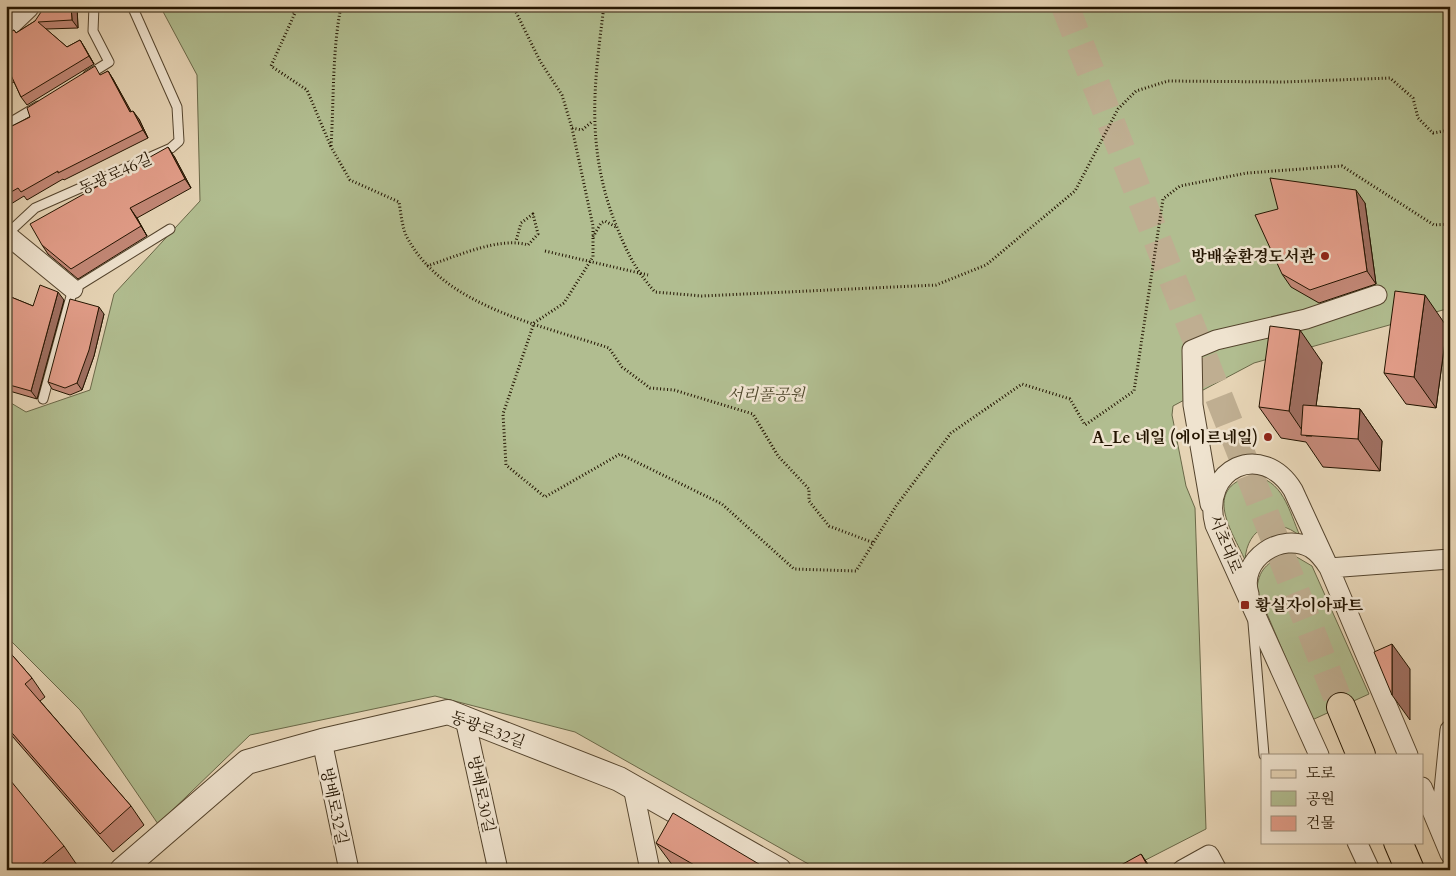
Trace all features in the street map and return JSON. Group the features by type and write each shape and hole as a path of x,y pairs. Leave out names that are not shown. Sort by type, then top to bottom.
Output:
{"main road":[{"path":"1341,707 1361,754"},
{"path":"1399,844 1410,870"}],"street":[{"path":"6,26 27,6"},
{"name":"동광로46길","path":"6,235 73,289"},
{"path":"1212,512 1193,405 1192,350 1216,340 1306,320 1377,294"},
{"name":"서초대로","path":"1319,754 1215,525 1212,512 1212,498 1217,486 1225,475 1236,468 1250,464 1263,465 1276,470 1286,478 1293,490 1330,568 1408,754"},
{"name":"서초대로","path":"1251,603 1248,590 1250,570 1261,553 1272,546 1286,542 1305,545 1322,557 1330,568"},
{"path":"1330,568 1450,559"},
{"name":"동광로32길","path":"122,870 247,762 322,741 448,712 619,779 779,870"},
{"name":"방배로30길","path":"465,719 498,870"},
{"path":"1440,830 1450,730"},
{"name":"방배로32길","path":"322,741 349,870"},
{"path":"633,786 650,870"},
{"path":"1424,792 1450,854"},
{"path":"1359,844 1370,870"},
{"path":"1182,870 1209,856 1217,870"}],"lane":[{"path":"78,81 109,62 93,31 94,6"},
{"name":"동광로46길","path":"6,235 35,208 171,148 179,141 177,107 132,6"},
{"path":"6,125 46,101"},
{"path":"43,399 73,289 170,229"},
{"name":"서초대로","path":"1251,603 1264,754"}],"path":[{"path":"284,6 295,13 271,66 308,90 331,146 350,180 399,202 406,238 426,266 476,302 609,348 622,367 650,388 674,390 753,414 778,456 809,489 809,501 829,526 874,543"},
{"path":"331,146 334,101 333,67 340,6"},
{"path":"513,6 540,61 562,95 572,128 593,226 593,257 564,303 534,323 503,414 506,465 545,497 620,454 722,504 794,569 856,571 896,506 951,433 1022,384 1070,399 1085,425 1134,391 1163,199 1180,186 1247,173 1342,166 1434,225 1450,224"},
{"path":"604,6 594,77 593,121 598,168 606,199 636,271 655,292 702,296 936,285 986,265 1075,191 1118,108 1136,91 1168,81 1283,82 1390,78 1413,98 1418,118 1433,133 1450,130"},
{"path":"572,128 582,130 593,121"},
{"path":"426,266 483,248 516,241 528,244 538,234 534,214 521,222 516,241"},
{"path":"593,237 601,222 605,221 617,228"},
{"path":"545,251 648,275"}],"green space":[{"name":"서리풀공원","path":"160,6 1450,6 1450,308 1254,363 1173,406 1172,415 1186,486 1195,508 1206,829 1126,870 819,870 575,732 435,696 250,735 158,824 80,710 6,636 6,400 26,412 90,390 114,294 200,201 197,75"},
{"path":"1251,476 1262,478 1278,489 1300,536 1281,526 1264,528 1251,539 1245,560 1228,524 1224,501 1228,491 1236,482"},
{"path":"1295,556 1312,566 1369,694 1312,720 1257,590 1259,577 1265,568 1279,558"}],"building":[{"path":"45,6 71,6 72,20 38,22 67,47 80,40 89,56 21,97 10,73 6,75 6,34 14,30 16,33 35,21"},
{"path":"95,66 100,75 108,71 130,112 133,111 143,130 58,173 58,171 21,192 18,188 6,195 6,129 30,117 27,108"},
{"path":"168,147 185,179 130,208 141,226 71,269 42,245 30,224"},
{"name":"방배숲환경도서관","path":"1270,178 1356,190 1367,271 1310,290 1282,274 1255,215 1278,209"},
{"path":"40,285 58,292 31,391 6,384 6,295 33,306"},
{"path":"1395,291 1425,295 1414,377 1384,373"},
{"path":"70,299 99,307 89,350 77,383 65,388 48,382"},
{"path":"1270,326 1300,330 1289,411 1259,407"},
{"path":"1303,405 1360,409 1358,439 1301,435"},
{"path":"1392,644 1392,695 1374,652"},
{"path":"6,648 32,678 25,684 131,806 100,834 6,726 6,693 11,689 6,683"},
{"path":"6,775 64,846 35,870 32,870 28,865 22,870 6,870"},
{"path":"673,813 769,870 703,870 656,843"},
{"path":"1141,854 1150,870 1112,870"},
{"path":"1171,865 1174,870 1163,870"}],"tunnel":[{"path":"1065,6 1341,707"}],"place":[{"name":"방배숲환경도서관","path":"1325,256"},
{"name":"A_Le 네일 (에이르네일)","path":"1268,437"},
{"name":"황실자이아파트","path":"1245,605"}]}
